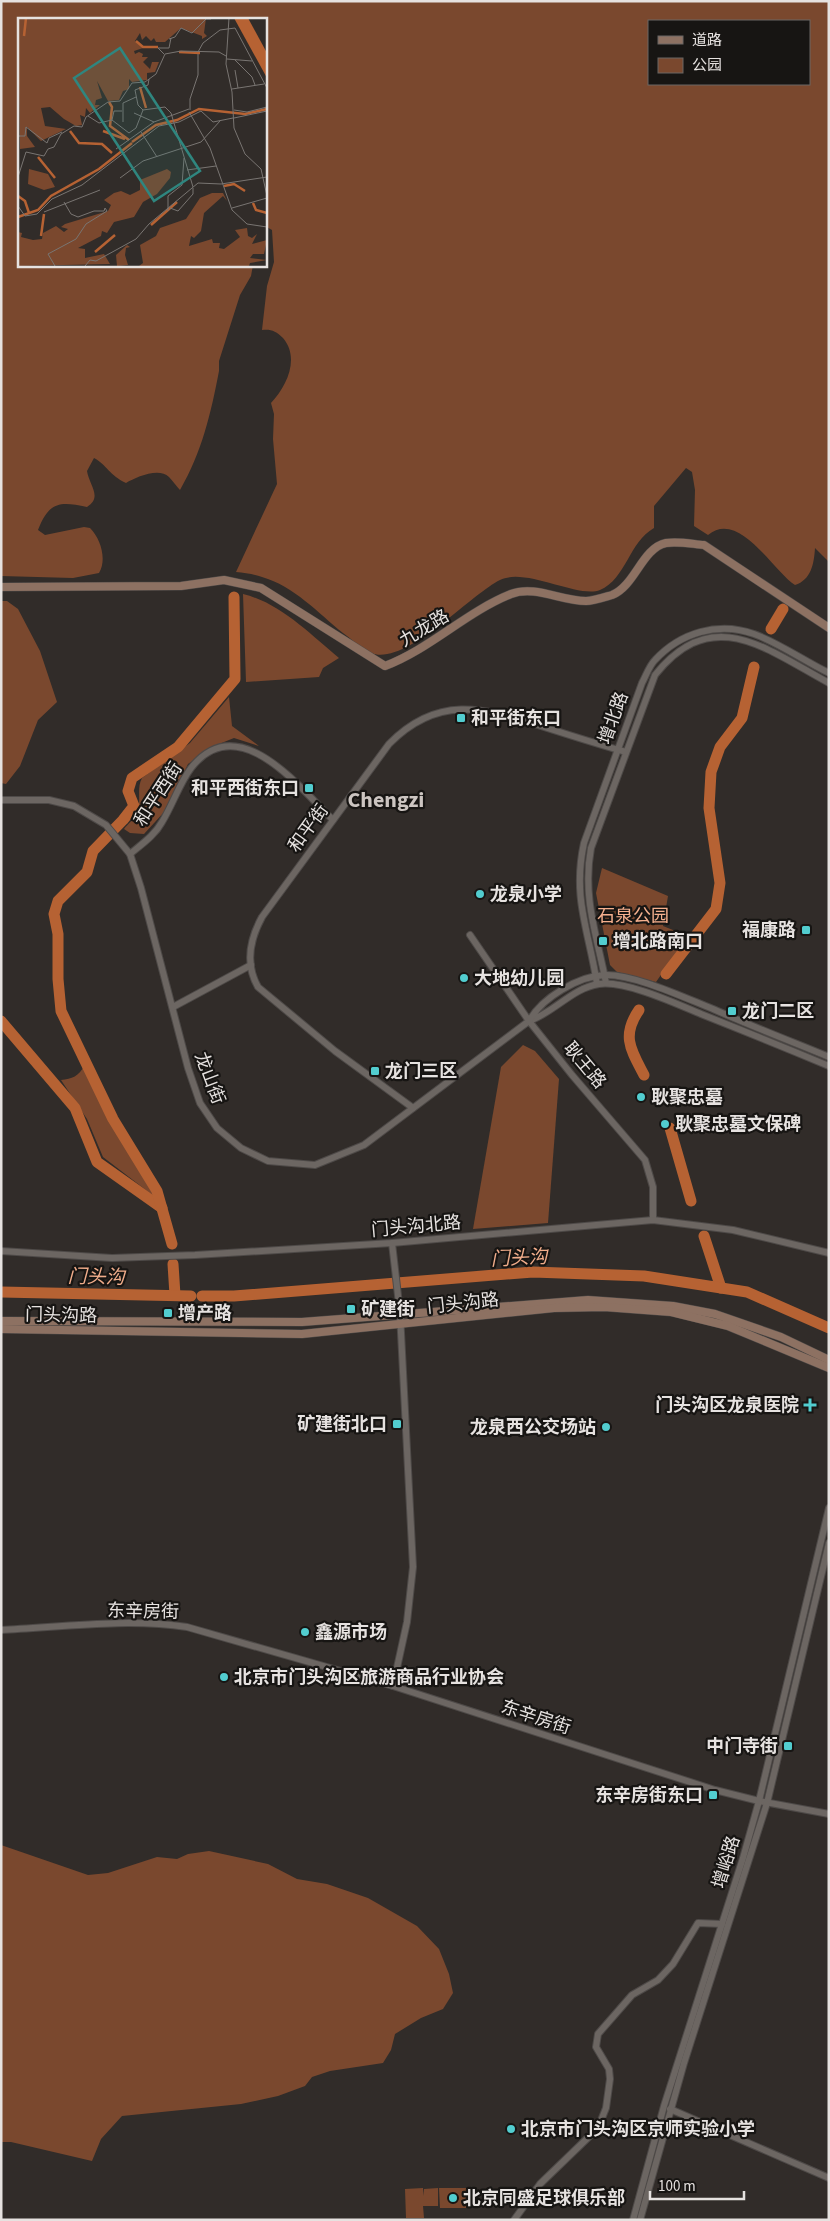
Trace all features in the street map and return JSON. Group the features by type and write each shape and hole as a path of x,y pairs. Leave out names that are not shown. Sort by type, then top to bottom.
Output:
{"main road":[{"name":"九龙路","path":"1,587 181,586 224,580 261,588 358,651 385,666 408,657 492,604 512,594 531,591 586,601 612,595 626,587 644,559 664,543 682,543 704,545 829,628"},
{"name":"门头沟路","path":"1,1321 302,1322 400,1310 588,1300 673,1306 731,1319 781,1337 829,1360"},
{"name":"门头沟路","path":"1,1329 302,1334 554,1308 604,1307 671,1312 728,1326 829,1368"}],"street":[{"name":"增北路","path":"597,984 579,892 579,867 584,843 642,683 654,661 671,645 691,634 707,629 728,629 753,634 829,674"},
{"name":"增北路","path":"606,983 587,892 591,848 655,675 669,657 688,644 703,638 728,636 758,645 829,683"},
{"name":"和平街","path":"413,1108 335,1051 264,994 254,980 251,965 254,932 262,917 389,744 399,734 426,718 449,711 469,708 496,712 626,752"},
{"name":"和平西街","path":"130,854 161,823 191,768 205,754 227,746 246,748 271,760 333,820"},
{"name":"龙山街","path":"1,800 49,800 74,806 106,825 130,854 188,1068 200,1103 217,1128 241,1148 268,1161 315,1165 364,1145 530,1021 543,1016 575,993 597,984"},
{"name":"耿王路","path":"470,935 530,1021 572,1075 645,1160 653,1187 654,1220"},
{"path":"173,1008 251,965"},
{"path":"596,976 604,975 662,988 829,1057"},
{"name":"龙山街","path":"530,1021 535,1010 557,994 572,984 596,976"},
{"path":"597,984 606,983 660,997 829,1066"},
{"name":"门头沟北路","path":"1,1251 112,1258 392,1243 654,1220 733,1230 829,1253"},
{"path":"392,1243 400,1310 413,1567 407,1622 393,1686"},
{"name":"增峪路","path":"633,2220 664,2106 759,1801 829,1508"},
{"name":"增峪路","path":"640,2220 670,2109 767,1803 829,1543"},
{"name":"东辛房街","path":"1,1630 160,1623 226,1637 393,1686 676,1778 767,1803"},
{"path":"767,1803 829,1814"},
{"path":"514,2220 545,2179 598,2128 606,2108 610,2079 608,2069 596,2048 598,2034 632,1995 658,1980 672,1964 698,1923 722,1924"},
{"path":"670,2109 829,2178"}],"green space":[{"path":"1,1 829,1 829,562 815,548 811,571 805,579 795,585 755,545 743,536 732,530 720,529 708,535 694,526 695,490 692,472 686,468 654,506 654,528 639,542 616,578 609,585 591,592 523,577 511,577 500,580 419,640 385,654 371,653 363,649 295,593 285,587 259,576 236,572 277,484 273,439 274,414 271,403 286,380 291,363 291,354 283,338 273,331 262,330 267,286 274,262 272,230 266,227 266,18 18,18 18,266 253,266 251,276 240,295 219,361 216,387 205,432 188,476 180,490 169,477 159,473 141,476 126,483 94,458 87,471 95,495 92,503 87,507 62,504 51,509 46,514 38,530 45,535 84,527 90,528 100,544 103,562 99,573 73,578 1,576"},
{"path":"243,594 270,604 294,620 339,658 323,668 319,677 246,682"},
{"path":"1,601 7,601 18,609 40,651 57,702 38,720 20,766 6,784 1,783"},
{"path":"229,697 232,726 259,746 234,738 214,746 188,764 166,810 144,834 130,833 124,829 137,813 139,787 142,778 190,743"},
{"name":"石泉公园","path":"602,868 668,896 663,926 688,936 656,982 617,972 610,965 596,893"},
{"path":"523,1045 535,1051 559,1079 548,1223 473,1229 501,1067"},
{"path":"84,1066 114,1128 155,1197 103,1157 87,1119 61,1080 75,1076"},
{"path":"1,1845 88,1875 108,1873 157,1857 177,1859 188,1854 209,1851 268,1864 297,1879 327,1884 368,1898 417,1926 439,1949 449,1974 453,1993 443,2009 421,2018 395,2034 391,2050 383,2063 330,2071 312,2077 305,2086 278,2096 241,2104 122,2116 101,2139 92,2161 11,2142 1,2142"},
{"path":"423,2188 423,2196 424,2189 438,2188 438,2206 423,2206 424,2218 406,2218 405,2189"},
{"name":"北京同盛足球俱乐部","path":"439,2188 466,2188 466,2208 440,2208"}],"waterway":[{"path":"172,1244 157,1191 113,1119 61,1011 58,979 58,934 54,914 58,901 87,872 93,851 134,806 128,791 132,778 178,747 235,679 234,597"},
{"path":"771,629 783,609"},
{"path":"666,974 716,909 720,883 709,808 711,772 720,747 742,718 754,667"},
{"path":"639,1010 630,1028 629,1035 632,1050 644,1075"},
{"path":"1,1021 75,1108 97,1162 162,1208"},
{"path":"670,1128 691,1201"},
{"path":"704,1236 721,1288"},
{"path":"173,1264 175,1295"},
{"name":"门头沟","path":"202,1296 234,1296 533,1272 644,1276 747,1292 829,1328"},
{"name":"门头沟","path":"1,1292 191,1296"}],"place":[{"name":"和平街东口","path":"461,718"},
{"name":"和平西街东口","path":"309,788"},
{"name":"龙泉小学","path":"480,894"},
{"name":"福康路","path":"806,930"},
{"name":"增北路南口","path":"603,941"},
{"name":"大地幼儿园","path":"464,978"},
{"name":"龙门二区","path":"732,1011"},
{"name":"龙门三区","path":"375,1071"},
{"name":"耿聚忠墓","path":"641,1097"},
{"name":"耿聚忠墓文保碑","path":"665,1124"},
{"name":"矿建街","path":"351,1309"},
{"name":"增产路","path":"168,1313"},
{"name":"门头沟区龙泉医院","path":"810,1405"},
{"name":"矿建街北口","path":"397,1424"},
{"name":"龙泉西公交场站","path":"606,1427"},
{"name":"鑫源市场","path":"305,1632"},
{"name":"北京市门头沟区旅游商品行业协会","path":"224,1677"},
{"name":"中门寺街","path":"788,1746"},
{"name":"东辛房街东口","path":"713,1795"},
{"name":"北京市门头沟区京师实验小学","path":"511,2129"},
{"name":"北京同盛足球俱乐部","path":"453,2198"}],"district":[{"name":"Chengzi","path":"386,799"}]}
